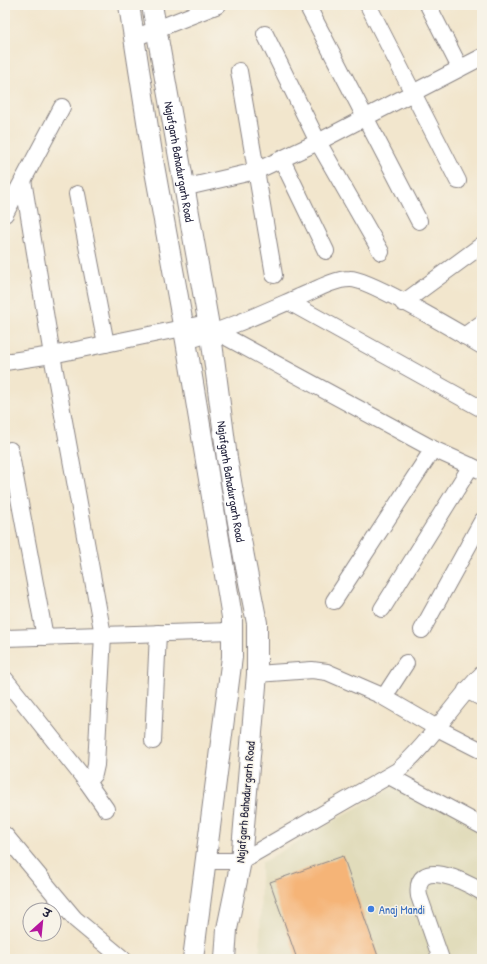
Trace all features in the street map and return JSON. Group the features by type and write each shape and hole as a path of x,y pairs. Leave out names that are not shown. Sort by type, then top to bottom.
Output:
{"main road":[{"name":"Najafgarh Bahadurgarh Road","path":"129,5 153,160 227,580 232,631 232,657 193,959"},
{"name":"Najafgarh Bahadurgarh Road","path":"152,5 155,30 180,159 183,188 211,330 243,549 257,623 257,674 241,861 227,928 225,959"}],"street":[{"path":"134,38 218,5"},
{"path":"307,5 419,220"},
{"path":"368,5 458,181"},
{"path":"428,5 460,68"},
{"path":"266,34 318,142 381,252"},
{"path":"183,188 256,171 282,160 364,117 413,94 482,56"},
{"path":"239,71 274,275"},
{"path":"5,214 62,107"},
{"path":"282,160 326,251"},
{"path":"23,180 52,355 103,635 96,765 94,774 87,782"},
{"path":"77,194 106,344"},
{"path":"403,303 482,245"},
{"path":"5,362 52,355 106,344 185,335 211,330 289,302 330,284 351,278 361,281 482,346"},
{"path":"289,302 482,409"},
{"path":"464,336 482,323"},
{"path":"211,330 433,449 476,468 382,609"},
{"path":"334,601 433,449"},
{"path":"10,450 45,637"},
{"path":"422,630 482,521"},
{"path":"5,638 232,631"},
{"path":"153,741 158,633"},
{"path":"384,697 406,663"},
{"path":"257,674 312,670 327,672 384,697 437,728 482,751"},
{"path":"205,861 241,861 389,776 408,762 437,728 466,690 482,674"},
{"path":"5,679 87,782 106,810"},
{"path":"466,690 482,698"},
{"path":"389,776 482,826"},
{"path":"5,835 75,919 122,959"},
{"path":"441,959 419,896 418,888 420,882 432,874 442,874 482,892"}],"shaded area":[{"name":"Anaj Mandi","path":"401,782 482,821 482,959 260,959 261,863"}],"building":[{"path":"343,856 379,959 297,959 270,882"}],"place":[{"name":"Anaj Mandi","path":"371,909"}]}
